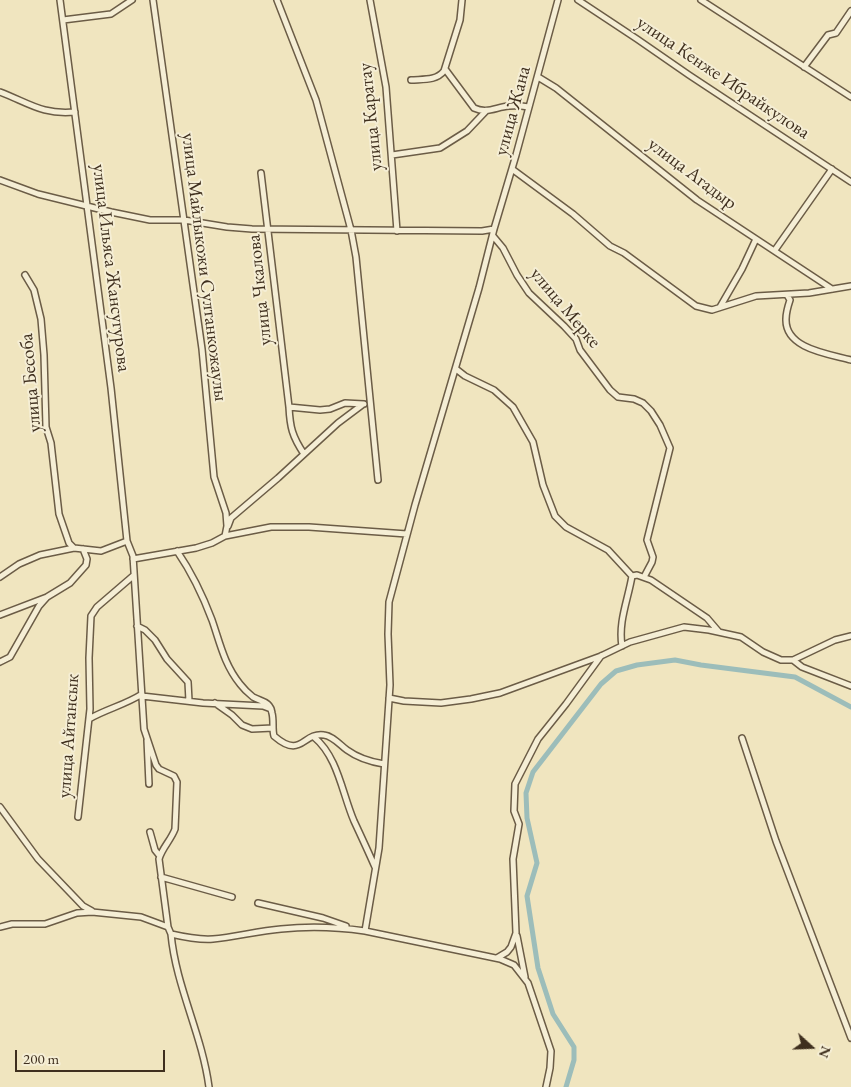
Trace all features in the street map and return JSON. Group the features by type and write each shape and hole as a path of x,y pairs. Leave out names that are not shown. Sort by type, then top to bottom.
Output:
{"street":[{"name":"улица Ильяса Жансугурова","path":"60,0 111,388 127,541 133,559 144,729 146,734"},
{"path":"119,0 121,7"},
{"path":"63,20 111,14 132,0"},
{"name":"улица Майлыкожи Султанкожаулы","path":"153,0 202,349 214,477 226,513 227,526 225,536"},
{"path":"277,0 316,100 351,230 356,257 378,480"},
{"name":"улица Каратау","path":"370,0 386,87 397,231"},
{"path":"411,80 434,78 440,76 445,69 460,20 462,0"},
{"name":"улица Жана","path":"365,930 379,848 389,698 390,660 387,612 391,591 456,369 558,0"},
{"name":"улица Кенже Ибрайкулова","path":"578,0 851,182"},
{"path":"701,0 851,97"},
{"path":"804,67 828,35 836,33 851,11"},
{"path":"445,69 474,108 486,111 510,105 529,107"},
{"name":"улица Агадыр","path":"538,77 556,88 697,200 775,250 832,290"},
{"path":"0,92 35,108 50,112 75,112"},
{"path":"392,155 440,148 467,130 486,111"},
{"path":"512,169 573,214 610,246 624,253 696,306 712,310 756,296 787,295 851,286"},
{"path":"775,250 832,169"},
{"name":"улица Чкалова","path":"261,173 291,430 304,454"},
{"path":"0,180 38,194 150,220 184,220 227,227 397,231 482,231 494,229"},
{"name":"улица Мерке","path":"493,236 503,248 516,276 529,293 576,340 584,356 589,360 610,390 618,397 634,399 643,403 660,425 670,448 647,540 653,557 652,562 644,577"},
{"path":"720,307 742,269 756,239"},
{"name":"улица Бесоба","path":"25,275 34,290 40,319 44,355 46,427 51,443 59,514 69,543 74,548"},
{"path":"787,295 790,300 786,326 790,335 797,342 816,350 851,360"},
{"path":"456,369 465,376 494,390 513,407 533,442 543,485 555,516 566,527 608,550 632,576"},
{"path":"227,526 231,518 338,423 364,404 370,402"},
{"path":"289,405 320,410 330,409 345,403 364,404"},
{"path":"133,559 178,551 212,543 225,536 271,527 309,526 407,534"},
{"path":"0,578 31,558 74,548 101,551 127,541"},
{"path":"0,615 47,597 70,583 86,565 87,560 83,549"},
{"path":"178,551 205,604 228,666 247,692 255,698 267,702 271,709 274,736 288,745 297,746 314,737 324,735 353,754 366,760 384,764"},
{"path":"632,576 637,574 644,577 707,618 719,632"},
{"name":"улица Айтансык","path":"78,816 90,709 89,658 91,616 93,612 133,576"},
{"path":"622,646 620,638 622,619 632,576"},
{"path":"0,662 10,656 47,597"},
{"path":"137,626 145,630 155,640 167,659 188,682 190,701"},
{"path":"389,698 404,701 441,703 500,693 529,684 601,656 630,642 684,627 741,637 763,652 781,660 793,660 835,640 851,636"},
{"path":"546,1087 551,1051 526,979 516,933 513,859 519,824 514,811 515,784 538,739 601,656"},
{"path":"793,660 802,667 851,686"},
{"path":"88,719 100,712 142,695 190,701 263,706 271,709"},
{"path":"214,703 232,715 242,725 252,729 272,728"},
{"path":"146,734 149,784"},
{"path":"146,734 156,765 159,769 174,776 177,782 175,830 160,855 161,877 172,946 180,980 203,1052 209,1087"},
{"path":"314,737 323,744 330,757 354,820 375,867"},
{"path":"742,738 770,825 851,1038"},
{"path":"0,807 38,859 83,906 92,912"},
{"path":"150,832 155,850 160,855"},
{"path":"161,877 232,897"},
{"path":"258,903 323,918 353,929"},
{"path":"0,926 44,924 77,913 92,912 141,917 168,927"},
{"path":"171,934 186,938 211,939 298,928 365,930 497,958 514,965 526,979"},
{"path":"497,958 511,947 516,933"}],"waterway":[{"path":"566,1087 574,1060 574,1047 553,1014 538,968 527,896 537,863 527,818 526,793 533,772 601,684 616,671 637,665 675,660 795,677 851,707"}]}
